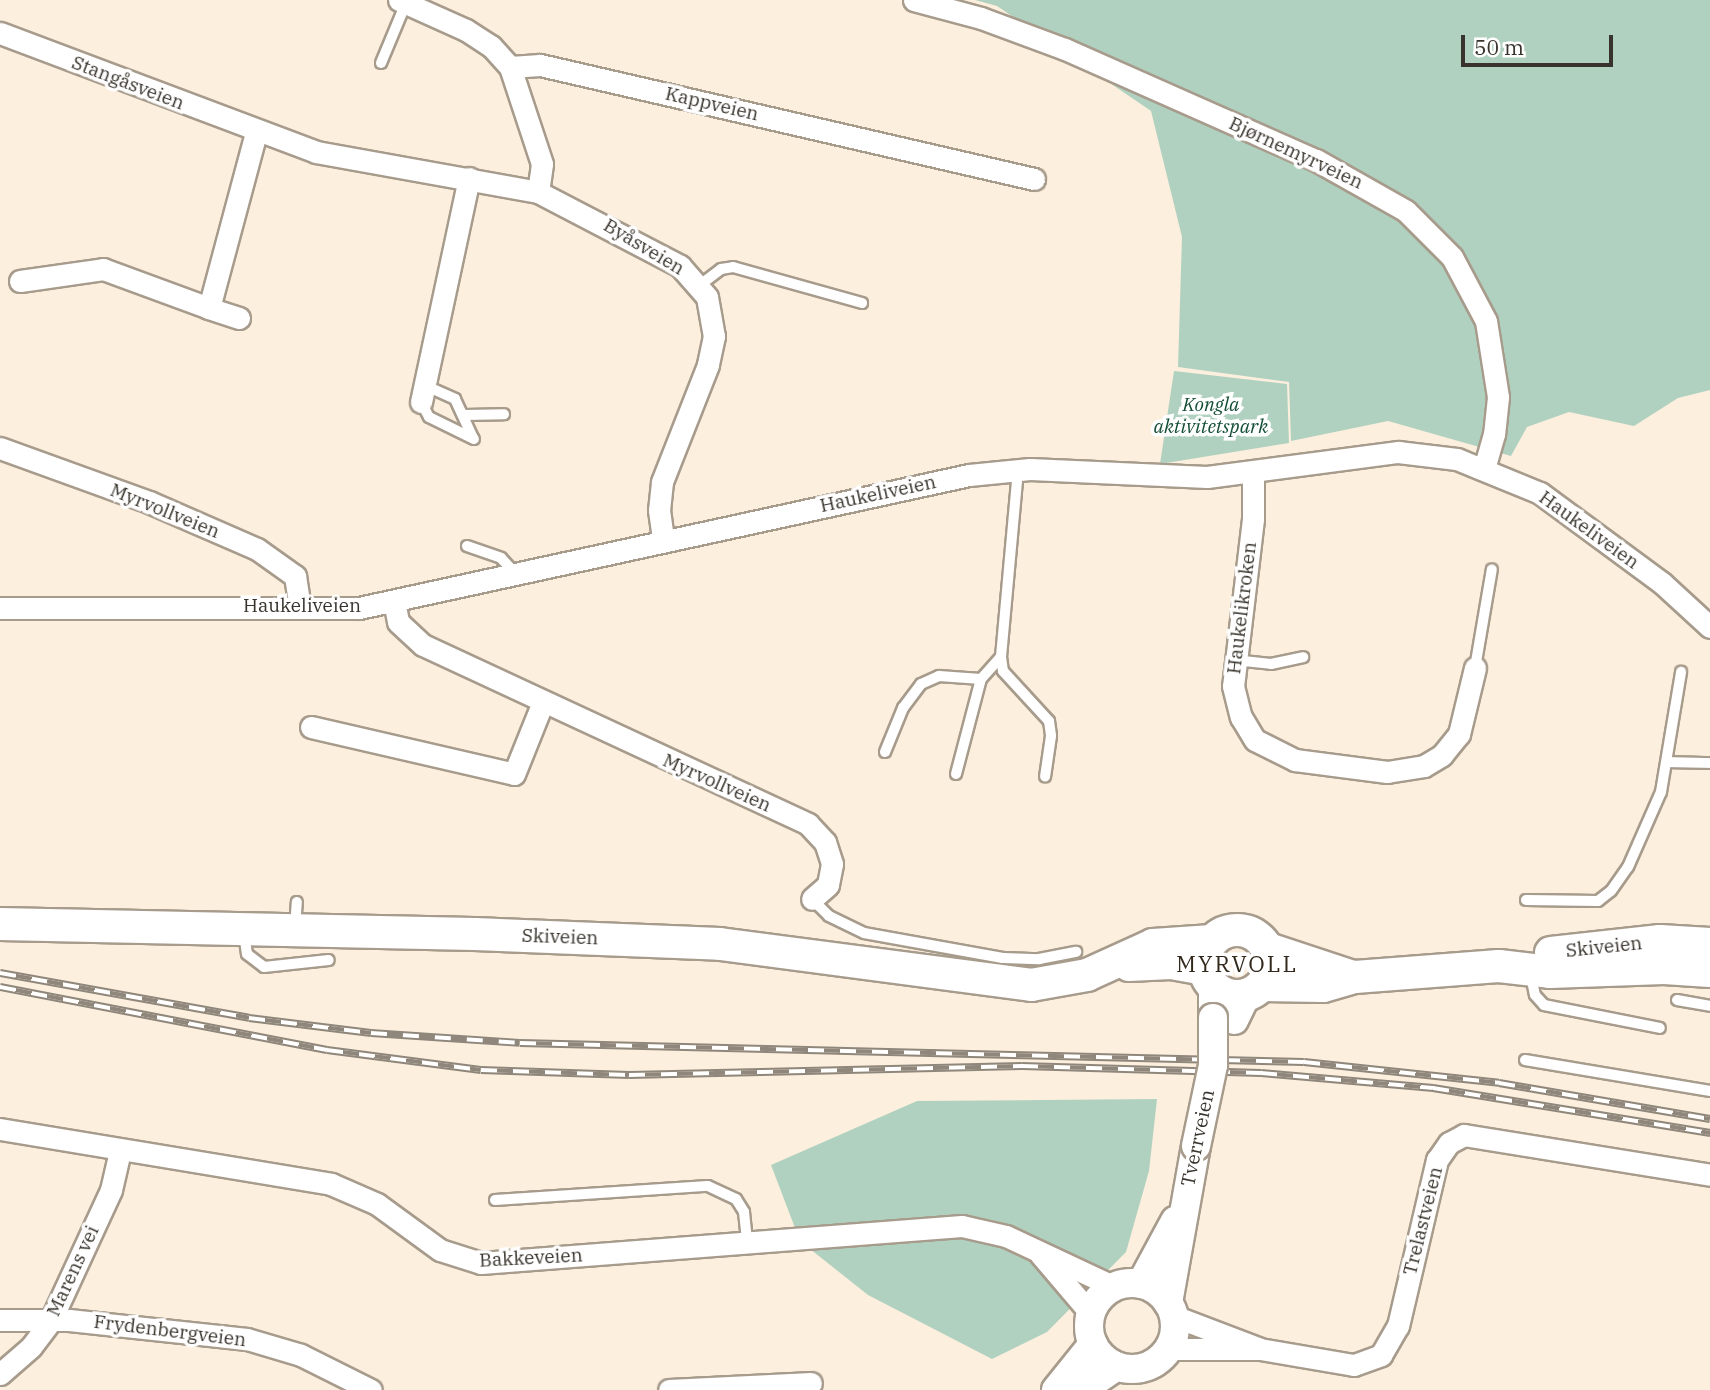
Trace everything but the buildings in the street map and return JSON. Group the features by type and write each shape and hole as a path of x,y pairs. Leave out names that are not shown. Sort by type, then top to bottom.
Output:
{"main road":[{"name":"Skiveien","path":"0,924 244,930 296,917 749,946 1031,985 1070,980 1114,966 1171,963 1210,965"},
{"path":"1242,929 1253,933 1268,949 1270,968 1255,990 1228,995 1210,965 1220,934 1242,929"},
{"name":"Skiveien","path":"1530,964 1660,941 1710,944"},
{"name":"Skiveien","path":"1268,949 1355,977"},
{"name":"Skiveien","path":"1255,990 1323,986 1355,977 1530,964 1710,971"},
{"name":"Tverrveien","path":"1168,1349 1182,1210 1213,1065 1210,965"},
{"name":"Tverrveien","path":"1213,1065 1255,990"},
{"name":"Tverrveien","path":"1091,1314 1100,1298 1128,1285 1182,1210"},
{"path":"1128,1285 1171,1309"},
{"path":"1056,1390 1093,1344 1091,1314"},
{"path":"1093,1344 1117,1366"},
{"path":"1082,1390 1117,1366 1150,1365 1168,1349"}],"street":[{"name":"Bjørnemyrveien","path":"914,0 981,18 1065,50 1316,160 1406,211 1452,257 1486,321 1498,397 1494,434 1484,468"},
{"path":"402,2 466,30 491,46 510,67 542,164 538,192"},
{"name":"Stangåsveien","path":"0,33 256,133 367,163 469,178 538,192"},
{"name":"Kappveien","path":"510,67 540,65 1034,179"},
{"path":"209,308 256,133"},
{"path":"423,393 469,178"},
{"name":"Byåsveien","path":"538,192 648,246 700,285 712,310 714,336 701,384 664,473 659,500 663,539"},
{"path":"20,281 103,269 240,318"},
{"name":"Myrvollveien","path":"0,447 149,502 257,549 295,576 300,606"},
{"name":"Haukeliveien","path":"0,608 359,608 930,482 1018,470 1207,477 1345,456 1398,452 1484,468 1559,504 1662,583 1710,627"},
{"name":"Haukelikroken","path":"1253,472 1253,519 1234,660 1237,707 1261,745 1295,760 1387,772 1424,766 1449,748 1464,722 1475,668"},
{"name":"Myrvollveien","path":"394,601 398,622 423,645 808,824 825,842 832,864 828,885 812,899"},
{"path":"311,727 514,775 543,702"},
{"name":"Bakkeveien","path":"0,1129 120,1152 331,1184 377,1204 440,1250 481,1263 962,1226 1006,1236 1040,1254 1128,1285"},
{"name":"Trelastveien","path":"1168,1349 1260,1349 1354,1365 1374,1360 1389,1348 1437,1160 1449,1143 1464,1135 1710,1175"},
{"name":"Marens vei","path":"0,1374 31,1347 51,1320 111,1190 120,1152"},
{"name":"Bakkeveien","path":"1040,1254 1091,1314"},
{"name":"Trelastveien","path":"1171,1309 1260,1349"},
{"name":"Frydenbergveien","path":"0,1320 51,1320 201,1331 247,1339 301,1355 371,1390"},
{"path":"669,1390 811,1383"}],"lane":[{"path":"382,63 402,2"},
{"path":"700,285 721,269 733,267 862,303"},
{"path":"423,393 455,399 465,415 476,440 429,417 423,393"},
{"path":"465,415 504,414"},
{"path":"1018,470 1001,657 1003,671 1049,720 1051,736 1045,777"},
{"path":"467,546 500,558 516,573"},
{"path":"1475,668 1492,569"},
{"path":"956,774 981,679 1001,657"},
{"path":"1234,660 1271,664 1303,657"},
{"path":"1526,900 1591,903 1611,891 1644,838 1669,762 1681,672"},
{"path":"885,752 903,708 920,684 939,676 981,679"},
{"path":"1669,762 1710,763"},
{"path":"812,899 829,916 864,933 1003,958 1039,959 1076,952"},
{"path":"244,930 247,954 264,967 329,960"},
{"path":"1530,964 1535,995 1544,1005 1660,1028"},
{"path":"1677,1000 1710,1006"},
{"path":"1525,1060 1710,1091"},
{"path":"495,1200 708,1186 736,1199 744,1212 747,1242"}],"green space":[{"path":"975,0 1710,0 1710,390 1678,398 1634,426 1569,412 1527,427 1511,456 1388,421 1291,441 1289,382 1178,367 1182,237 1151,111 997,6"},
{"name":"Kongla aktivitetspark","path":"1174,371 1287,384 1289,443 1160,464"},
{"path":"1157,1099 1149,1171 1126,1252 1047,1332 992,1359 868,1295 800,1241 771,1165 917,1101"}],"railway":[{"path":"0,973 249,1018 371,1033 520,1043 1304,1062 1499,1083 1710,1119"},
{"path":"0,987 327,1050 481,1070 629,1075 1022,1066 1261,1073 1433,1088 1710,1133"}],"district":[{"name":"MYRVOLL","path":"1237,963"}]}
